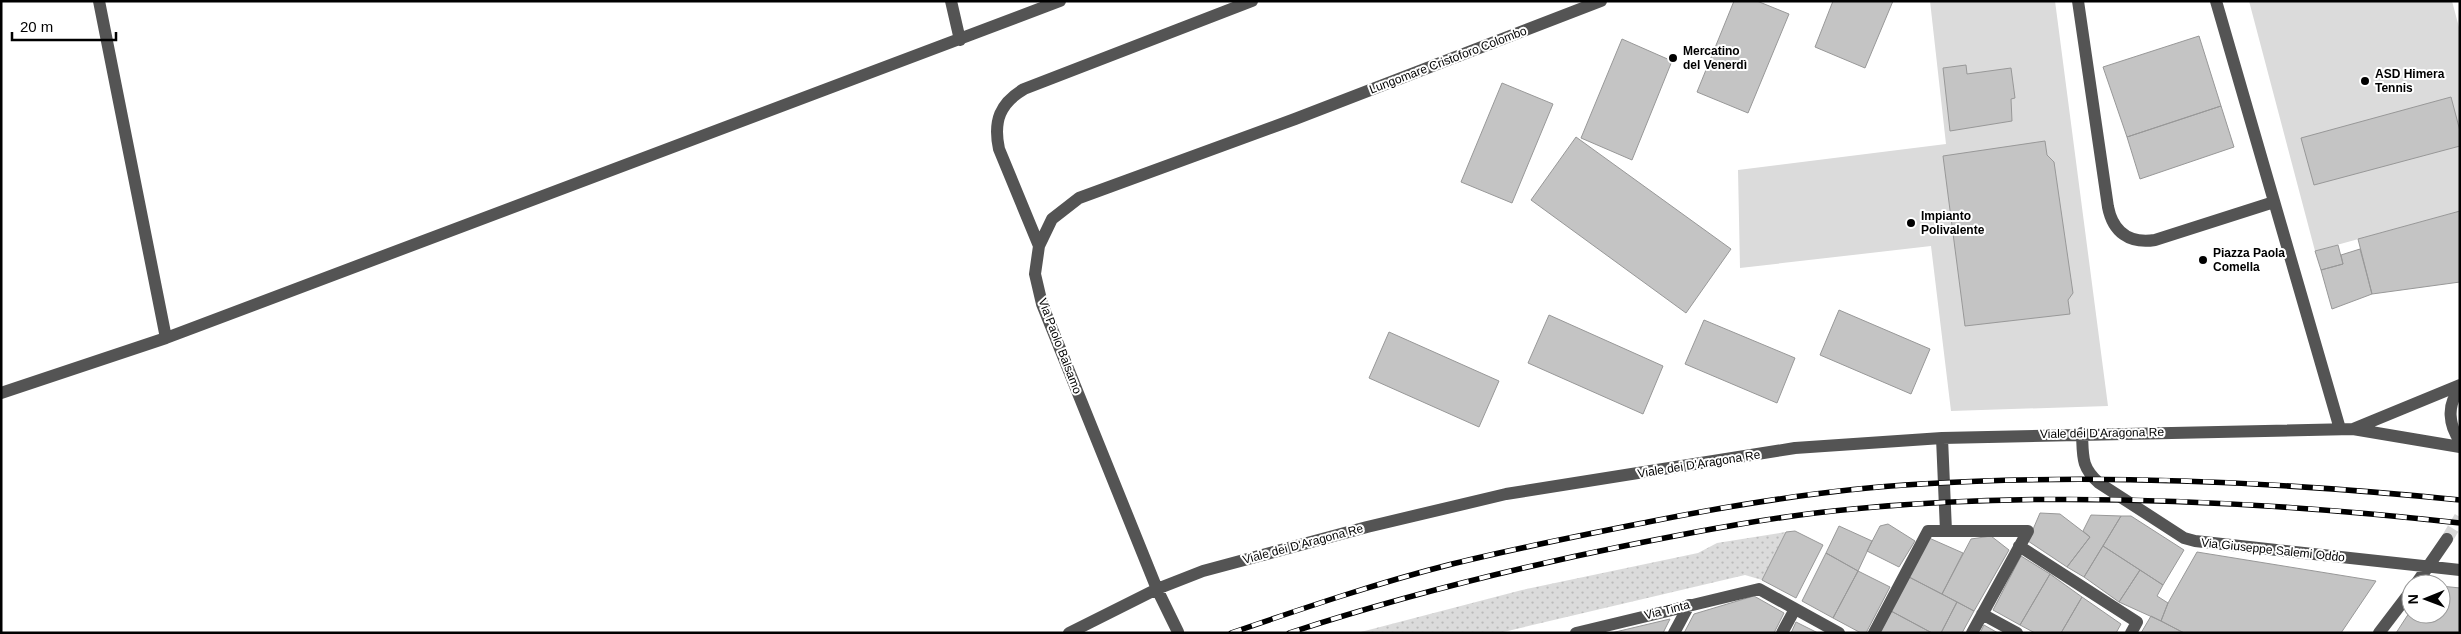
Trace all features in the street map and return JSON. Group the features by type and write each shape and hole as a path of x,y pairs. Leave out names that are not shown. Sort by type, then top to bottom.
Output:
{"street":[{"path":"99,1 166,338"},
{"path":"951,1 960,40"},
{"path":"1,393 166,338 1060,1"},
{"path":"1039,246 999,149 996,135 997,120 1002,107 1012,96 1024,89 1252,1"},
{"name":"Lungomare Cristoforo Colombo","path":"1295,119 1601,1"},
{"path":"2078,1 2108,207 2115,227 2122,235 2143,242 2155,240 2274,202"},
{"path":"2216,1 2274,202 2346,429"},
{"name":"Via Paolo Balsamo","path":"1178,632 1157,589 1042,304 1035,274 1039,246 1052,219 1079,198 1295,119"},
{"path":"2346,429 2460,385"},
{"path":"2460,390 2451,404 2450,417 2452,430 2460,441"},
{"path":"2346,429 2460,447"},
{"name":"Viale dei D'Aragona Re","path":"1070,633 1157,589 1203,571 1367,527 1506,494 1795,448 1942,438 2082,433 2346,429"},
{"name":"Via Giuseppe Salemi Oddo","path":"2082,433 2083,461 2088,473 2099,483 2184,538 2195,541 2460,570"},
{"path":"1942,438 1946,531"},
{"path":"1874,633 1928,531 2028,531 1972,633"},
{"path":"2424,574 2447,539"},
{"path":"2019,546 2134,628"},
{"name":"Via Tinta","path":"1576,633 1758,589 1794,609"},
{"path":"2379,633 2401,604"},
{"path":"1674,633 1688,605"},
{"path":"1782,633 1794,609 1839,633"},
{"path":"1982,614 2017,633"}],"shaded area":[{"name":"Impianto Polivalente","path":"1930,1 2055,1 2108,406 1951,411 1931,246 1740,268 1738,170 1946,144"},
{"name":"ASD Himera Tennis","path":"2249,1 2452,1 2460,31 2460,211 2315,251"},
{"path":"1786,532 1762,580 1745,575 1499,633 1357,633 1522,590 1698,553 1717,543"}],"building":[{"path":"1734,1 1757,1 1789,14 1748,113 1697,92"},
{"path":"1833,1 1893,1 1865,68 1815,47"},
{"path":"2199,36 2221,106 2127,137 2103,67"},
{"path":"1622,39 1672,61 1632,160 1581,138"},
{"path":"1966,65 1967,74 2011,68 2015,98 2011,99 2012,121 1950,131 1943,68"},
{"path":"1502,83 1553,104 1512,203 1461,182"},
{"path":"2451,97 2460,131 2460,146 2314,185 2301,138"},
{"path":"2221,106 2234,147 2140,179 2127,137"},
{"path":"1576,137 1731,249 1686,313 1531,200"},
{"path":"2045,141 2047,155 2054,162 2073,293 2068,300 2070,314 1965,326 1943,156"},
{"path":"2460,211 2460,282 2372,294 2358,239"},
{"path":"2338,245 2343,264 2321,270 2315,251"},
{"path":"2360,249 2372,294 2332,309 2321,270 2343,264 2341,255"},
{"path":"1839,310 1930,349 1911,394 1820,355"},
{"path":"1549,315 1663,366 1643,414 1528,363"},
{"path":"1704,320 1795,358 1777,403 1685,364"},
{"path":"1389,332 1499,381 1479,427 1369,378"},
{"path":"2040,513 2060,514 2090,537 2067,567 2028,541"},
{"path":"2091,515 2121,516 2084,577 2067,567 2090,537 2083,531"},
{"path":"2121,516 2131,516 2184,550 2163,585 2103,546"},
{"path":"1888,524 1915,541 1899,567 1867,551 1880,526"},
{"path":"1839,526 1872,541 1858,571 1826,553"},
{"path":"1795,531 1823,545 1796,598 1762,580 1786,532"},
{"path":"1991,536 2009,550 1974,611 1942,594 1971,539"},
{"path":"1929,538 1963,553 1942,594 1909,577"},
{"path":"2103,546 2140,570 2119,602 2084,577"},
{"path":"2197,552 2376,581 2341,633 2184,633 2161,621 2168,603"},
{"path":"1826,553 1858,571 1833,618 1802,601"},
{"path":"2021,556 2050,574 2020,625 1993,610"},
{"path":"2140,570 2163,585 2157,596 2168,603 2161,621 2119,602"},
{"path":"1858,571 1890,587 1866,633 1861,633 1833,618"},
{"path":"2050,574 2082,597 2061,633 2035,633 2020,625"},
{"path":"1909,577 1957,602 1941,633 1932,633 1891,611"},
{"path":"2451,587 2460,588 2460,633 2396,633 2402,624 2451,624"},
{"path":"1754,596 1784,613 1774,633 1684,633 1694,614"},
{"path":"2082,597 2121,624 2116,633 2061,633"},
{"path":"1957,602 1974,611 1962,633 1941,633"},
{"path":"1891,611 1932,633 1880,633"},
{"path":"2151,616 2161,621 2184,633 2141,633"},
{"path":"1670,619 1663,633 1611,633"},
{"path":"1796,622 1818,633 1791,633"},
{"path":"1984,625 1998,633 1980,633"}],"tunnel":[{"path":"2447,539 2460,517"}],"railway":[{"path":"1231,633 1368,588 1476,558 1716,509 1784,498 1887,486 1988,481 2123,479 2326,488 2460,500"},
{"path":"1289,633 1414,596 1497,574 1582,555 1738,524 1853,509 1928,503 2080,499 2233,504 2385,515 2460,523"}],"place":[{"name":"Mercatino del Venerdì","path":"1673,58"},
{"name":"ASD Himera Tennis","path":"2365,81"},
{"name":"Impianto Polivalente","path":"1911,223"},
{"name":"Piazza Paola Comella","path":"2203,260"}]}
